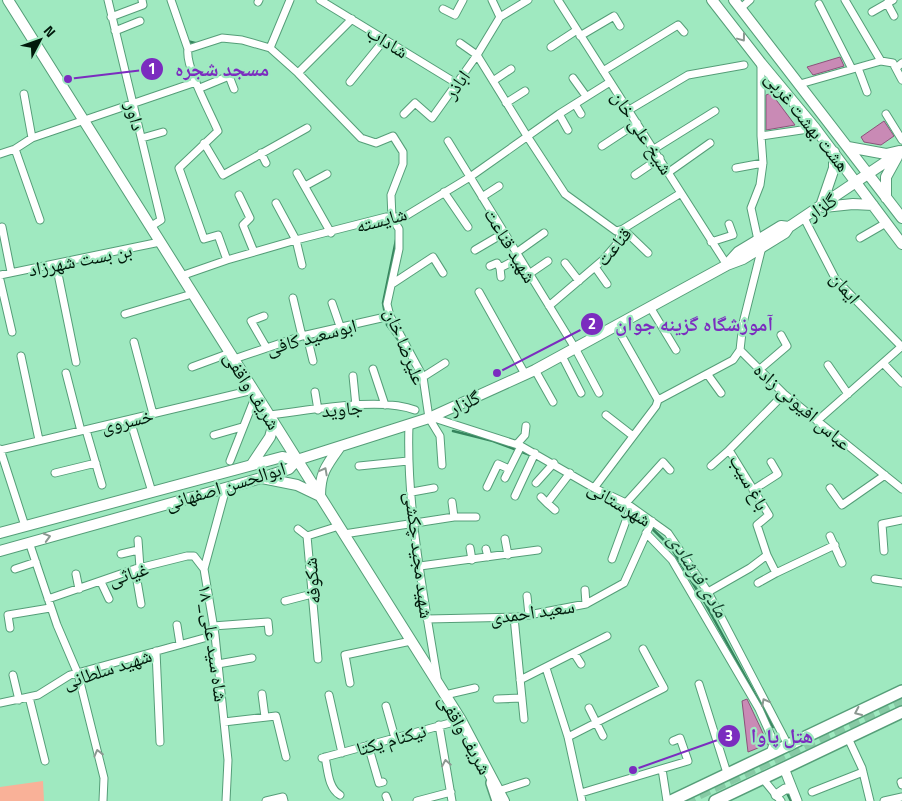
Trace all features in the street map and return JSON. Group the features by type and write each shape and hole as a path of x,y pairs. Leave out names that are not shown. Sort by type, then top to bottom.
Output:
{"main road":[{"name":"هشت بهشت غربی","path":"712,0 834,152 902,244"},
{"name":"شریف واقفی","path":"6,2 84,120 445,695 504,801"},
{"name":"هشت بهشت غربی","path":"737,4 902,218"},
{"path":"848,147 886,154 902,151"},
{"path":"886,198 886,178 890,166 902,151"},
{"name":"گلزار","path":"297,460 339,448 430,417 562,356 727,265 743,259 760,243 785,233 789,226 804,218 902,151"},
{"path":"834,152 831,178 820,207 853,204 873,206"},
{"path":"252,464 270,436 271,419"},
{"path":"261,478 297,485 320,496 320,480 324,468 339,448"},
{"name":"ابوالحسن اصفهانی","path":"0,533 282,456 297,460 289,469 261,478 0,551"},
{"path":"128,498 126,507 134,512"},
{"path":"107,504 111,512 107,520"},
{"path":"669,801 902,691"},
{"path":"715,801 902,712"},
{"name":"شریف واقفی","path":"497,791 509,801"}],"street":[{"name":"داور","path":"108,0 161,220 150,226"},
{"path":"111,17 143,4 142,0"},
{"path":"170,0 188,49 187,56 218,131 179,168 204,239 218,235 227,260"},
{"path":"270,48 290,0"},
{"name":"شاداب","path":"320,0 456,83"},
{"path":"443,9 455,15 463,0"},
{"path":"492,0 500,17 528,0"},
{"name":"شیخ علی خان","path":"558,0 727,265"},
{"path":"737,4 750,0"},
{"path":"845,0 881,61"},
{"path":"872,12 890,2 894,16"},
{"path":"819,4 867,92"},
{"path":"551,47 614,16 620,26"},
{"name":"اباذر","path":"404,114 415,103 432,118 477,55 500,17"},
{"path":"188,49 222,38 242,40 270,48 298,72 352,19"},
{"path":"115,31 140,21"},
{"path":"603,71 678,25 684,32"},
{"path":"350,82 385,39"},
{"path":"460,43 477,55 565,194 616,231 623,229 648,253"},
{"path":"800,84 881,61 893,63 902,80"},
{"path":"760,243 751,208 760,185 763,163 761,63"},
{"path":"896,68 902,63"},
{"path":"629,110 688,75 744,64"},
{"path":"493,81 511,69"},
{"name":"علیرضا خان","path":"298,72 361,138 376,143 393,136 403,152 403,164 392,195 392,218 399,229 399,249 387,304 390,316 423,377 430,417 440,436 442,465"},
{"path":"0,154 15,149 32,138 84,120 229,76 234,89"},
{"path":"573,78 586,96"},
{"name":"شایسته","path":"181,276 227,260 244,259 254,252 296,240 331,233 386,217 404,217 470,177 558,114 610,82"},
{"path":"506,103 525,91"},
{"path":"24,94 32,138"},
{"path":"574,104 581,114"},
{"path":"654,149 715,111"},
{"path":"558,114 568,130"},
{"path":"886,114 902,140"},
{"path":"602,146 636,123"},
{"path":"204,144 223,175 306,128"},
{"path":"761,136 815,128"},
{"path":"142,138 164,132"},
{"name":"شهید قناعت","path":"448,141 575,348 599,393"},
{"path":"668,172 710,143"},
{"path":"15,149 40,220"},
{"path":"261,154 266,163"},
{"path":"634,175 660,158"},
{"path":"736,168 763,163"},
{"path":"298,173 331,233"},
{"path":"305,186 327,174"},
{"path":"482,197 499,186"},
{"path":"444,192 468,227"},
{"name":"قناعت","path":"549,306 595,267 616,245 623,229 681,193"},
{"path":"238,195 250,218 243,225 254,252"},
{"path":"276,203 296,240 302,265"},
{"name":"ایمان","path":"804,218 836,280 902,346"},
{"path":"860,238 886,223"},
{"path":"711,242 733,235 729,224"},
{"path":"2,227 11,272"},
{"path":"475,250 504,233"},
{"path":"500,268 544,233"},
{"name":"بن بست شهرزاد","path":"0,275 160,242"},
{"name":"عباس افیونی زاده","path":"760,243 743,323 740,350 784,394 902,489"},
{"path":"392,284 433,257 443,273"},
{"path":"529,274 548,261"},
{"path":"490,266 497,263 500,268 501,277"},
{"path":"565,263 579,281"},
{"path":"56,264 76,362"},
{"path":"595,267 607,284"},
{"path":"0,280 12,332"},
{"path":"479,292 530,372 553,402"},
{"path":"125,314 192,294"},
{"path":"293,298 313,361"},
{"path":"332,303 341,329"},
{"path":"650,307 676,350"},
{"path":"264,316 251,321 266,347"},
{"name":"ابوسعید کافی","path":"192,367 305,336 390,316"},
{"path":"616,326 658,400"},
{"path":"759,370 787,346 781,335"},
{"path":"134,342 153,414"},
{"path":"817,422 902,346"},
{"path":"594,488 656,406 658,400 733,360 740,350"},
{"path":"21,356 39,440"},
{"path":"562,356 581,393"},
{"path":"423,377 445,363"},
{"path":"883,363 902,383"},
{"path":"828,365 848,394"},
{"path":"373,369 385,405"},
{"path":"66,373 102,485"},
{"path":"708,375 721,394"},
{"path":"353,376 356,406"},
{"path":"315,392 318,410"},
{"path":"230,461 254,393"},
{"name":"خسروی","path":"0,450 153,414 254,393"},
{"name":"باغ سیب","path":"767,555 757,526 769,515 729,450 784,394"},
{"name":"جاوید","path":"271,419 318,410 356,406 385,405 415,410"},
{"path":"606,415 633,436"},
{"name":"شهرستانی","path":"430,417 519,444 594,488 629,505 668,533 708,592 788,745"},
{"path":"130,420 152,492"},
{"name":"شهید مجید چکشی","path":"409,425 408,461 414,523 438,684"},
{"path":"505,478 519,444 525,435 526,426"},
{"path":"214,435 242,427"},
{"path":"0,450 25,526"},
{"path":"711,466 729,450"},
{"path":"515,496 535,453"},
{"path":"360,466 408,461"},
{"path":"612,559 628,516 629,505 663,462 670,470"},
{"path":"753,490 778,474 771,462"},
{"path":"55,473 96,463"},
{"path":"536,483 554,463"},
{"path":"487,487 498,464 509,469"},
{"path":"555,510 544,500 564,483 570,473"},
{"path":"830,488 842,505 885,475"},
{"name":"۱۸_شاه سید علی","path":"226,488 204,569 215,635 228,760 226,801"},
{"path":"412,492 434,488"},
{"path":"452,502 454,517"},
{"name":"شکوفه","path":"318,660 307,536 341,530 454,517 476,517"},
{"path":"884,551 882,524 902,520"},
{"name":"سعید احمدی","path":"427,619 514,617 586,604 624,583 652,521"},
{"path":"298,528 307,536"},
{"name":"شهرستانی","path":"646,533 662,547 672,560 759,709 772,738 773,744 770,753"},
{"path":"662,547 668,533"},
{"path":"830,536 842,563"},
{"path":"505,539 508,555"},
{"path":"138,540 137,569 141,604"},
{"path":"29,542 50,608 78,674 104,778 103,801"},
{"path":"758,583 835,545"},
{"path":"470,548 472,560"},
{"path":"486,549 488,557"},
{"path":"121,554 138,550"},
{"path":"420,566 538,550"},
{"path":"708,592 750,568 767,555 776,573"},
{"name":"غیاثی","path":"48,599 137,569 187,556 194,556 204,569"},
{"path":"15,569 36,562"},
{"path":"76,574 79,588"},
{"path":"875,579 902,583"},
{"path":"101,582 109,599"},
{"path":"585,590 586,604"},
{"path":"286,601 312,594"},
{"path":"527,596 529,615"},
{"path":"10,628 8,615 50,608"},
{"path":"514,617 524,719"},
{"path":"213,626 268,622 269,632"},
{"path":"177,625 180,644"},
{"name":"شهید سلطانی","path":"0,703 29,698 78,674 215,635"},
{"path":"520,680 607,636"},
{"path":"350,683 345,655 411,641"},
{"path":"568,737 664,688 643,649"},
{"path":"156,651 160,742"},
{"path":"574,653 581,664"},
{"path":"218,664 252,658"},
{"path":"546,668 568,737 582,801"},
{"path":"13,675 20,700"},
{"path":"699,684 727,773"},
{"path":"445,695 475,688"},
{"path":"262,694 265,717"},
{"path":"329,695 334,724 342,752"},
{"path":"29,698 45,761"},
{"path":"497,699 522,698"},
{"path":"386,706 395,738"},
{"path":"589,708 603,736"},
{"path":"224,722 276,716 286,757"},
{"name":"نیکنام یکتا","path":"340,795 328,784 324,758 460,720"},
{"path":"439,725 452,801"},
{"path":"581,793 688,761 680,738 673,740"},
{"path":"848,738 863,772 870,801"},
{"path":"368,745 379,783 383,782"},
{"path":"784,768 797,801"},
{"path":"662,769 669,801"},
{"path":"812,792 863,772"},
{"path":"763,778 779,798 785,788 791,789"},
{"path":"497,791 526,782"},
{"path":"417,801 450,792"},
{"path":"266,801 283,797 284,801"},
{"path":"884,801 902,797"}],"shaded area":[{"path":"43,781 44,801 0,801 0,787"}],"building":[{"path":"840,57 844,66 813,75 807,67"},
{"path":"771,93 795,125 766,130 766,95"},
{"path":"884,121 894,136 881,145 864,142 861,137"},
{"path":"747,699 768,744 748,752 742,701"}],"waterway":[{"name":"مادی فرشادی","path":"187,41 199,44"},
{"name":"مادی فرشادی","path":"396,240 383,303 387,325 402,345"},
{"name":"مادی فرشادی","path":"453,431 493,441 530,455"},
{"name":"مادی فرشادی","path":"616,502 628,509"},
{"name":"مادی فرشادی","path":"639,516 670,546 705,603 773,727"},
{"path":"787,793 791,801"}],"tunnel":[{"path":"684,801 902,699"}],"place":[{"name":"مسجد شجره","path":"68,79"},
{"name":"آموزشگاه گزینه جوان","path":"497,373"},
{"name":"هتل پاوا","path":"633,770"}]}
